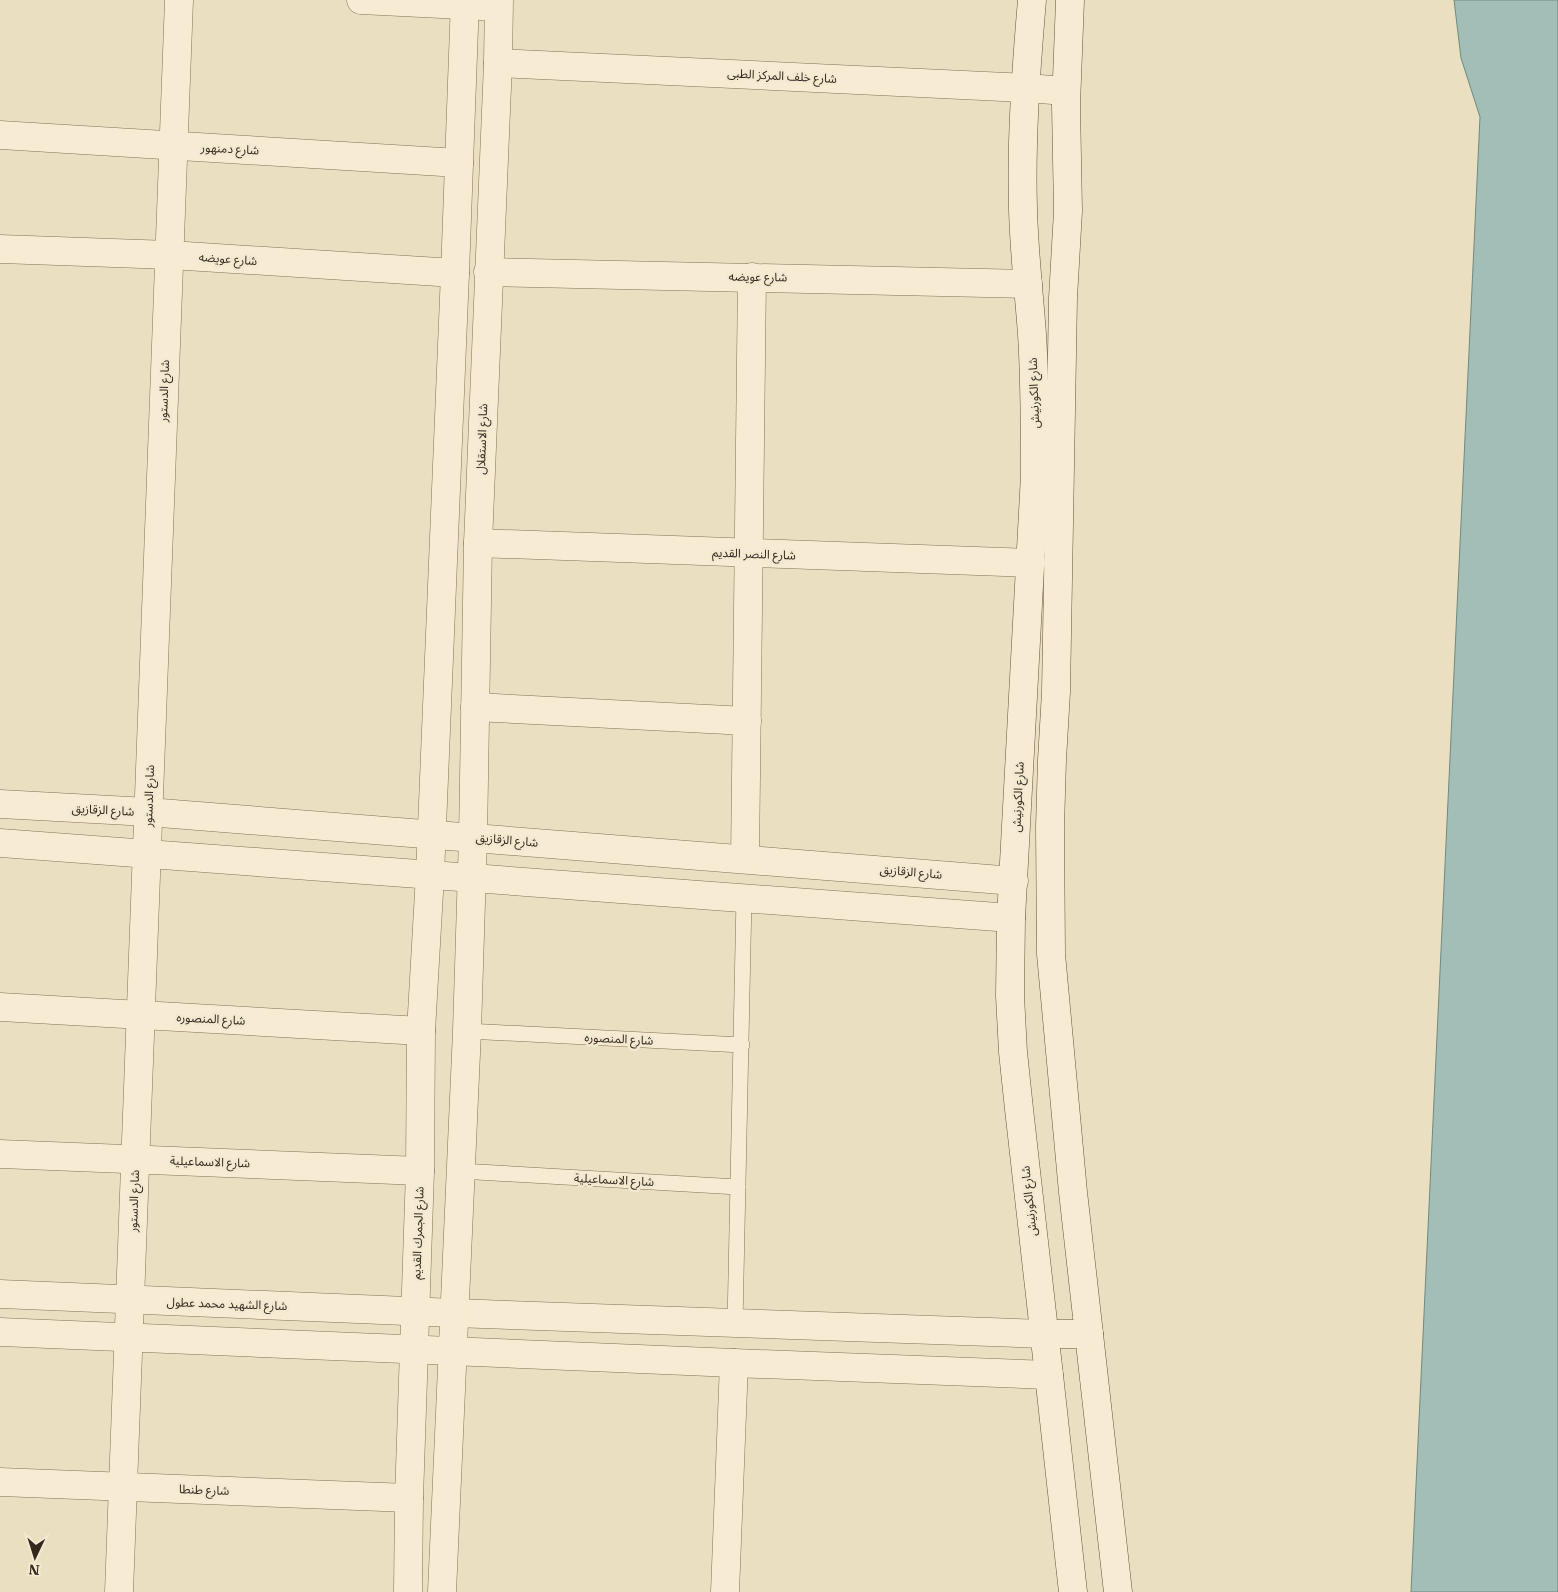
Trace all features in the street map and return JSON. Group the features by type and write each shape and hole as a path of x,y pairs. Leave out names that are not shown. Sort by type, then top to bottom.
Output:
{"street":[{"name":"شارع الدستور","path":"119,1592 179,0"},
{"path":"361,0 499,3"},
{"name":"شارع الكورنيش","path":"1032,0 1026,88 1023,208 1032,336 1035,475 1011,918 1010,996 1013,1052 1073,1592"},
{"name":"شارع الكورنيش","path":"1070,0 1066,91 1068,211 1063,298 1050,921 1051,954 1072,1192 1118,1592"},
{"path":"430,875 455,273 464,2"},
{"name":"شارع الاستقلال","path":"472,878 478,543 499,3"},
{"name":"شارع خلف المركز الطبى","path":"498,63 1066,91"},
{"name":"شارع دمنهور","path":"0,135 459,163"},
{"name":"شارع عويضه","path":"0,249 170,255 455,273"},
{"name":"شارع عويضه","path":"488,272 1028,284"},
{"path":"745,859 752,277"},
{"name":"شارع النصر القديم","path":"478,543 1031,563"},
{"path":"475,708 747,721"},
{"name":"شارع الزقازيق","path":"0,804 148,812 1050,883"},
{"path":"0,843 1050,921"},
{"name":"شارع الجمرك القديم","path":"408,1592 409,1498 420,1171 421,1031 430,875"},
{"path":"442,1592 472,878"},
{"name":"شارع المنصوره","path":"0,1007 421,1031"},
{"name":"شارع الاسماعيلية","path":"0,1154 420,1171"},
{"name":"شارع الشهيد محمد عطول","path":"0,1294 735,1324 1089,1334"},
{"path":"0,1332 734,1363 1050,1375 1093,1374"},
{"path":"725,1592 734,1363"},
{"name":"شارع طنطا","path":"0,1482 409,1498"}],"lane":[{"path":"735,1324 744,898"},
{"name":"شارع المنصوره","path":"467,1031 742,1045"},
{"name":"شارع الاسماعيلية","path":"460,1171 738,1187"}],"water":[{"path":"1454,0 1558,0 1558,1592 1411,1592 1480,117 1461,58"}]}
